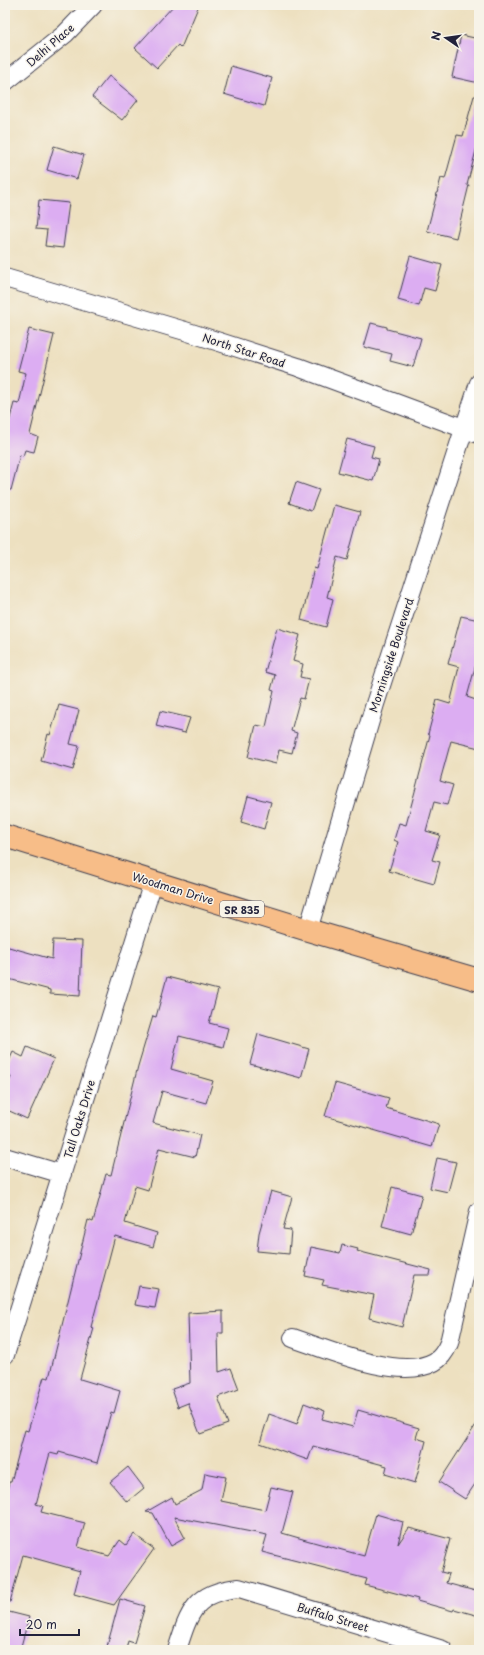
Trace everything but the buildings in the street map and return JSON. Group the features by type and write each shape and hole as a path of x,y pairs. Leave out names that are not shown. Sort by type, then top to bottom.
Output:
{"main road":[{"name":"Woodman Drive","path":"5,836 308,930 479,980"}],"street":[{"name":"Delhi Place","path":"5,82 65,34 93,5"},
{"name":"North Star Road","path":"5,278 185,331 298,367 471,432"},
{"name":"Morningside Boulevard","path":"308,930 375,704 471,432 479,382"},
{"name":"Tall Oaks Drive","path":"5,1355 153,882"},
{"path":"5,1157 62,1174"},
{"path":"293,1338 377,1365 400,1369 417,1367 434,1362 444,1354 450,1343 479,1211"},
{"name":"Buffalo Street","path":"177,1650 187,1620 197,1604 208,1595 223,1590 239,1588 366,1626 432,1649"}]}
